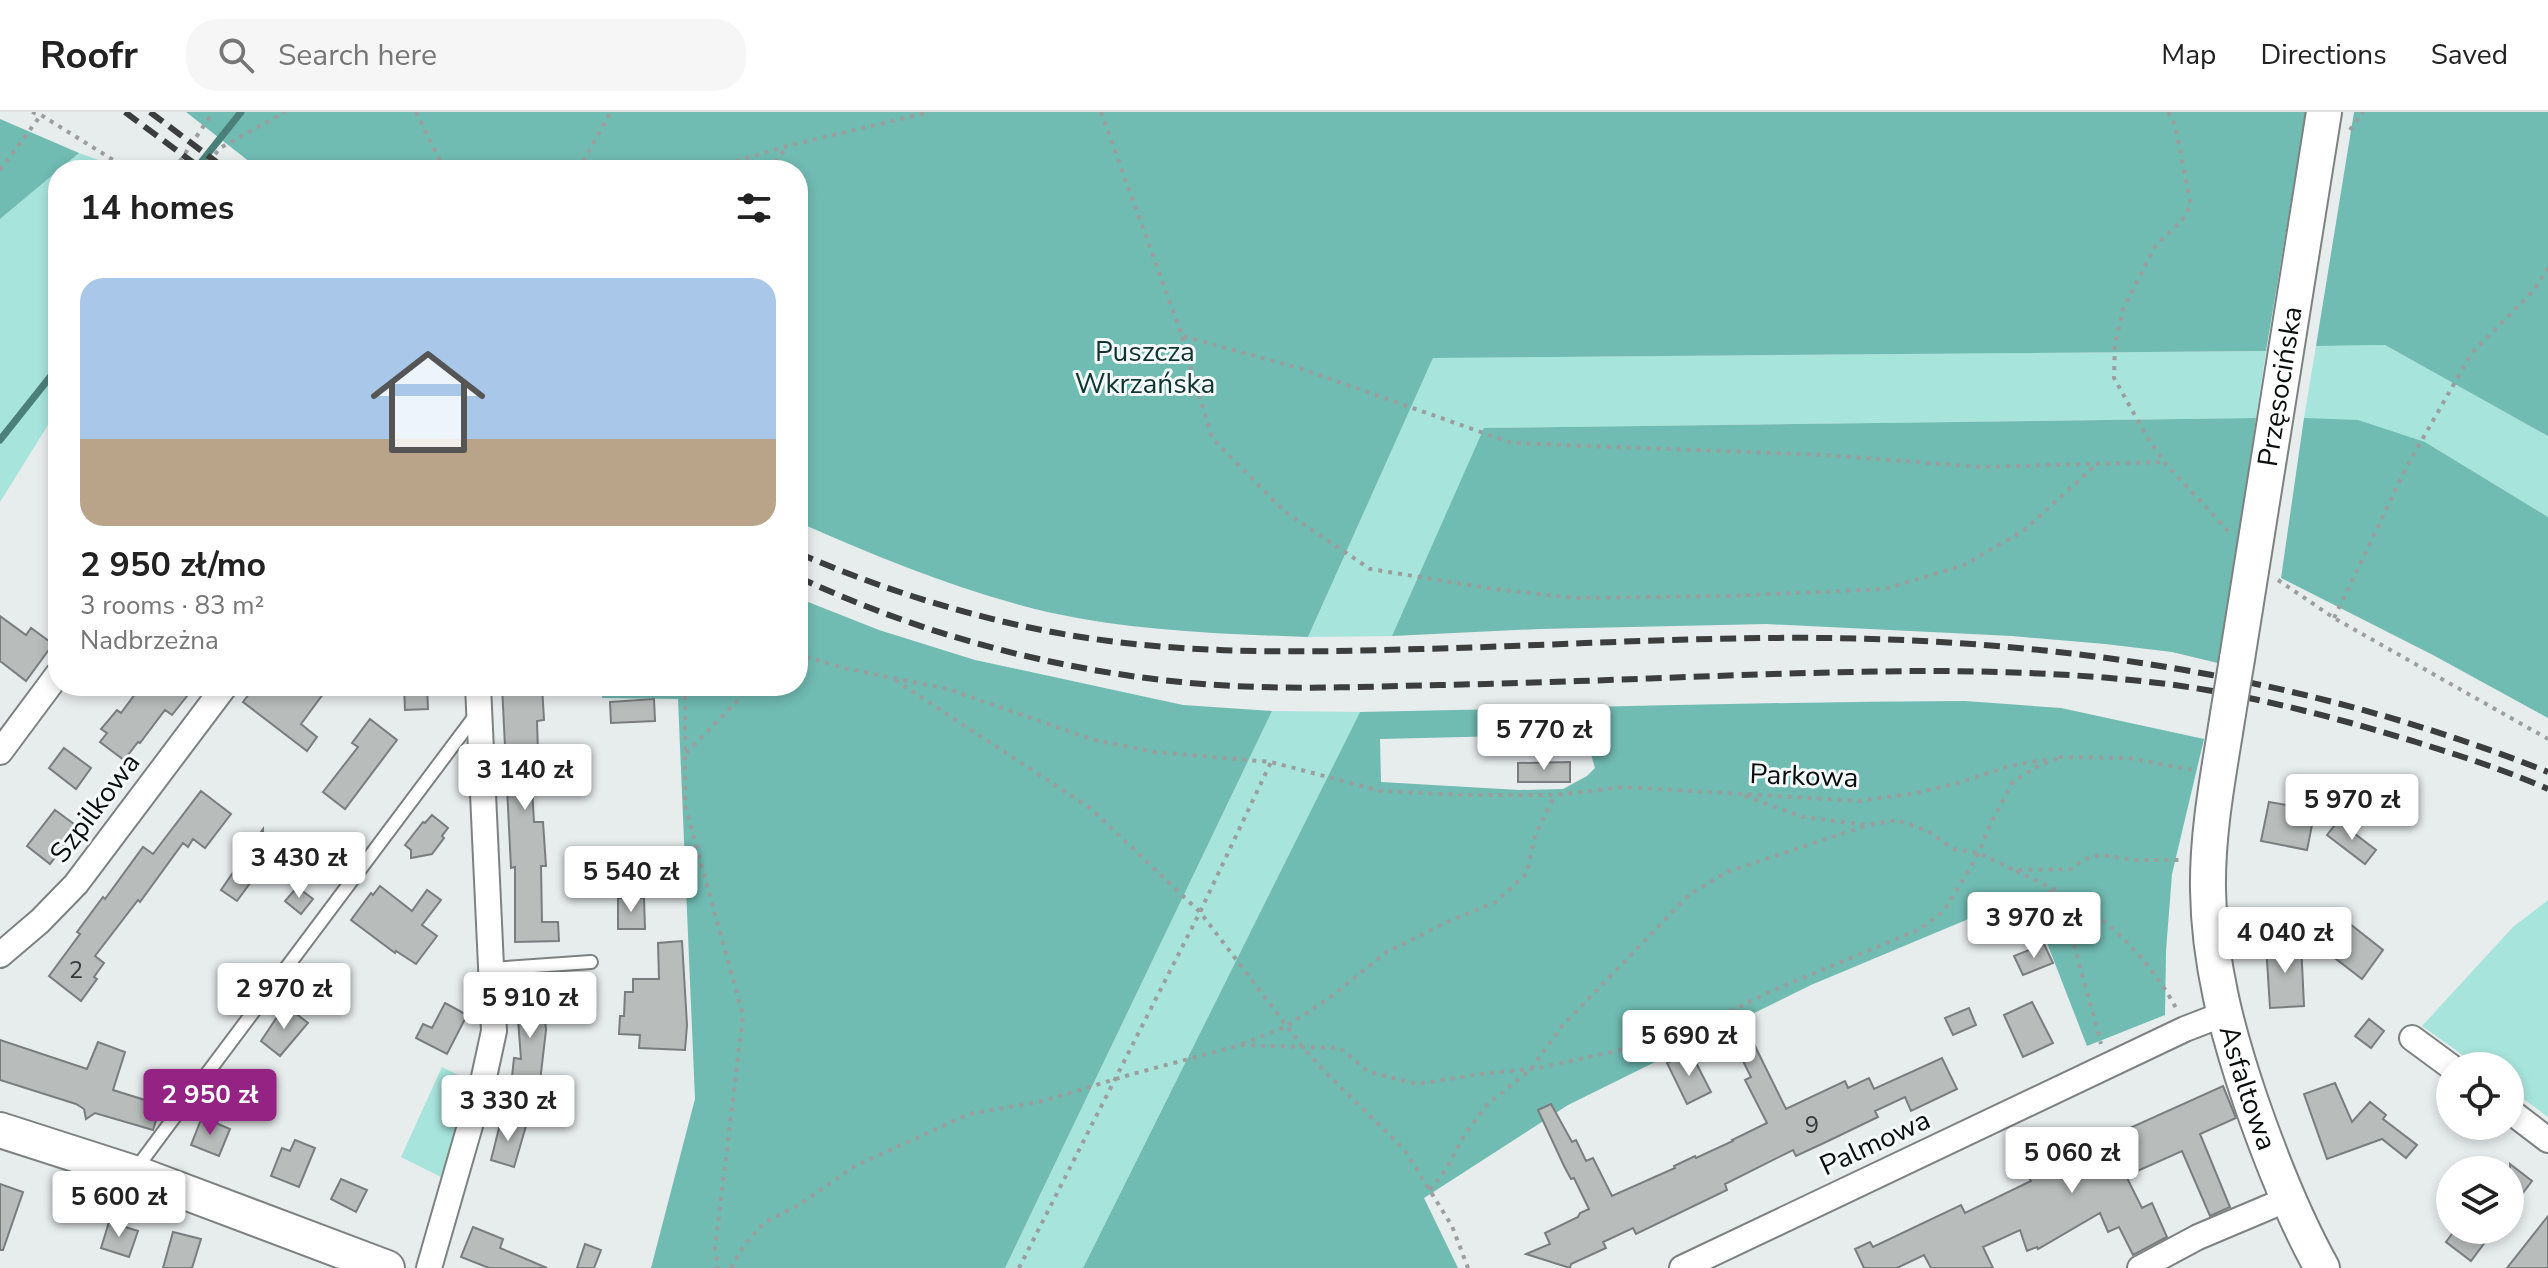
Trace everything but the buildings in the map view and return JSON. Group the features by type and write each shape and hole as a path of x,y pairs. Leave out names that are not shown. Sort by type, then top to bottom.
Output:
{"street":[{"name":"Przęsocińska","path":"2237,659 2324,112"},
{"name":"Asfaltowa","path":"2237,659 2219,773 2208,889 2213,961 2224,1014 2260,1127 2288,1199 2322,1268"},
{"path":"0,752 48,687"},
{"name":"Szpilkowa","path":"0,955 40,921 76,884 217,696"},
{"path":"429,1268 480,1092 494,1031 479,698"},
{"name":"Palmowa","path":"1682,1268 2185,1029 2224,1014"},
{"path":"2412,1038 2436,1056"},
{"path":"2524,1122 2548,1140"},
{"path":"0,1130 140,1175 387,1268"},
{"path":"2140,1268 2198,1237 2288,1199"}],"lane":[{"path":"140,1175 144,1158 479,698"},
{"path":"491,969 591,962"}],"path":[{"path":"32,112 113,160"},
{"path":"181,160 213,112"},
{"path":"211,160 220,148 285,112"},
{"path":"416,112 441,160"},
{"path":"584,160 611,112"},
{"path":"740,160 930,112"},
{"path":"1101,112 1182,336 1212,438 1284,511 1370,569 1574,598 1728,596 1885,589 1964,565 2023,531 2099,462"},
{"path":"2168,112 2175,125 2191,205 2182,220 2156,245 2123,309 2115,344 2114,378 2147,437 2164,462 2222,527 2240,538 2253,557 2277,580 2334,618 2548,739"},
{"path":"0,170 41,115"},
{"path":"776,160 787,146"},
{"path":"2334,618 2406,468 2471,354 2534,290 2548,268"},
{"path":"1182,336 1302,369 1512,443 1825,455 1980,467 2164,462"},
{"path":"808,657 893,679 1090,808 1200,912 1302,1046 1404,1149 1452,1226 1466,1268"},
{"name":"Parkowa","path":"893,679 948,689 1094,740 1155,752 1271,762 1381,791 1555,795 1624,787 1859,801 1916,793 2009,766 2061,757 2128,758 2219,773"},
{"path":"685,696 685,805 743,1015 715,1249 718,1268"},
{"path":"685,753 742,696"},
{"path":"1240,1045 1340,1048 1369,1072 1417,1084 1531,1069 1679,1037 1769,992 1920,929 1944,911 1979,853 2012,783 2034,768 2061,757"},
{"path":"1019,1268 1200,912 1271,762"},
{"path":"1739,794 1803,817 1868,825"},
{"path":"731,1268 744,1245 764,1223 802,1203 853,1167 969,1114 1043,1101 1240,1045 1287,1026 1332,996 1385,953 1496,902 1527,873 1535,835 1555,795"},
{"path":"1430,1190 1487,1105 1531,1069 1562,1026 1690,894 1727,872 1868,825 1897,820 1928,831 1953,849 1979,853 2083,905 2117,933 2167,991 2179,1015"},
{"path":"2014,870 2071,869 2085,859 2101,855 2135,860 2182,860"},
{"path":"2048,888 2069,927 2103,1051"}],"green space":[{"name":"Puszcza Wkrzańska","path":"186,112 2306,112 2266,351 1433,358 1308,637 1147,628 1052,613 955,585 808,526 808,160 247,160"},
{"path":"2354,112 2548,112 2548,436 2385,345 2316,346"},
{"path":"0,119 79,153 71,160 48,160 48,179 0,219"},
{"path":"79,153 98,160 70,160"},
{"path":"48,178 48,425 0,502 0,219"},
{"path":"2385,345 2548,436 2548,517 2425,442 2304,418 2316,346"},
{"path":"2266,351 2256,418 1485,428 1392,636 1308,637 1433,358"},
{"path":"2256,418 2222,664 2172,652 2105,644 2012,636 1766,624 1392,636 1484,428"},
{"path":"2304,418 2358,420 2425,442 2548,517 2548,718 2281,578"},
{"path":"808,602 879,630 975,660 1183,705 1272,711 1005,1268 651,1268 695,1099 678,699 602,698 808,696"},
{"path":"1965,701 2061,708 2204,739 2172,874 2165,1015 2087,1046 2028,894 1811,985 1568,1105 1424,1198 1458,1268 1083,1268 1360,712","holes":["1585,734 1595,768 1563,789 1519,790 1381,782 1380,739"]},
{"path":"1272,711 1360,712 1083,1268 1005,1268"},
{"path":"2548,900 2548,1117 2524,1099 2524,1052 2458,1052 2422,1026 2513,927"},
{"path":"442,1067 472,1082 445,1179 401,1157"}],"waterway":[{"path":"203,160 241,112"},
{"path":"0,440 48,380"}],"railway":[{"path":"125,112 190,160"},
{"path":"150,112 214,160"},
{"path":"808,557 917,598 999,621 1083,637 1162,647 1235,651 1346,651 1768,638 1968,644 2067,653 2262,685 2359,709 2454,738 2548,772"},
{"path":"808,581 890,615 985,646 1083,668 1213,685 1343,687 1500,684 1923,671 2045,674 2167,684 2261,701 2354,724 2466,758 2548,789"}]}
